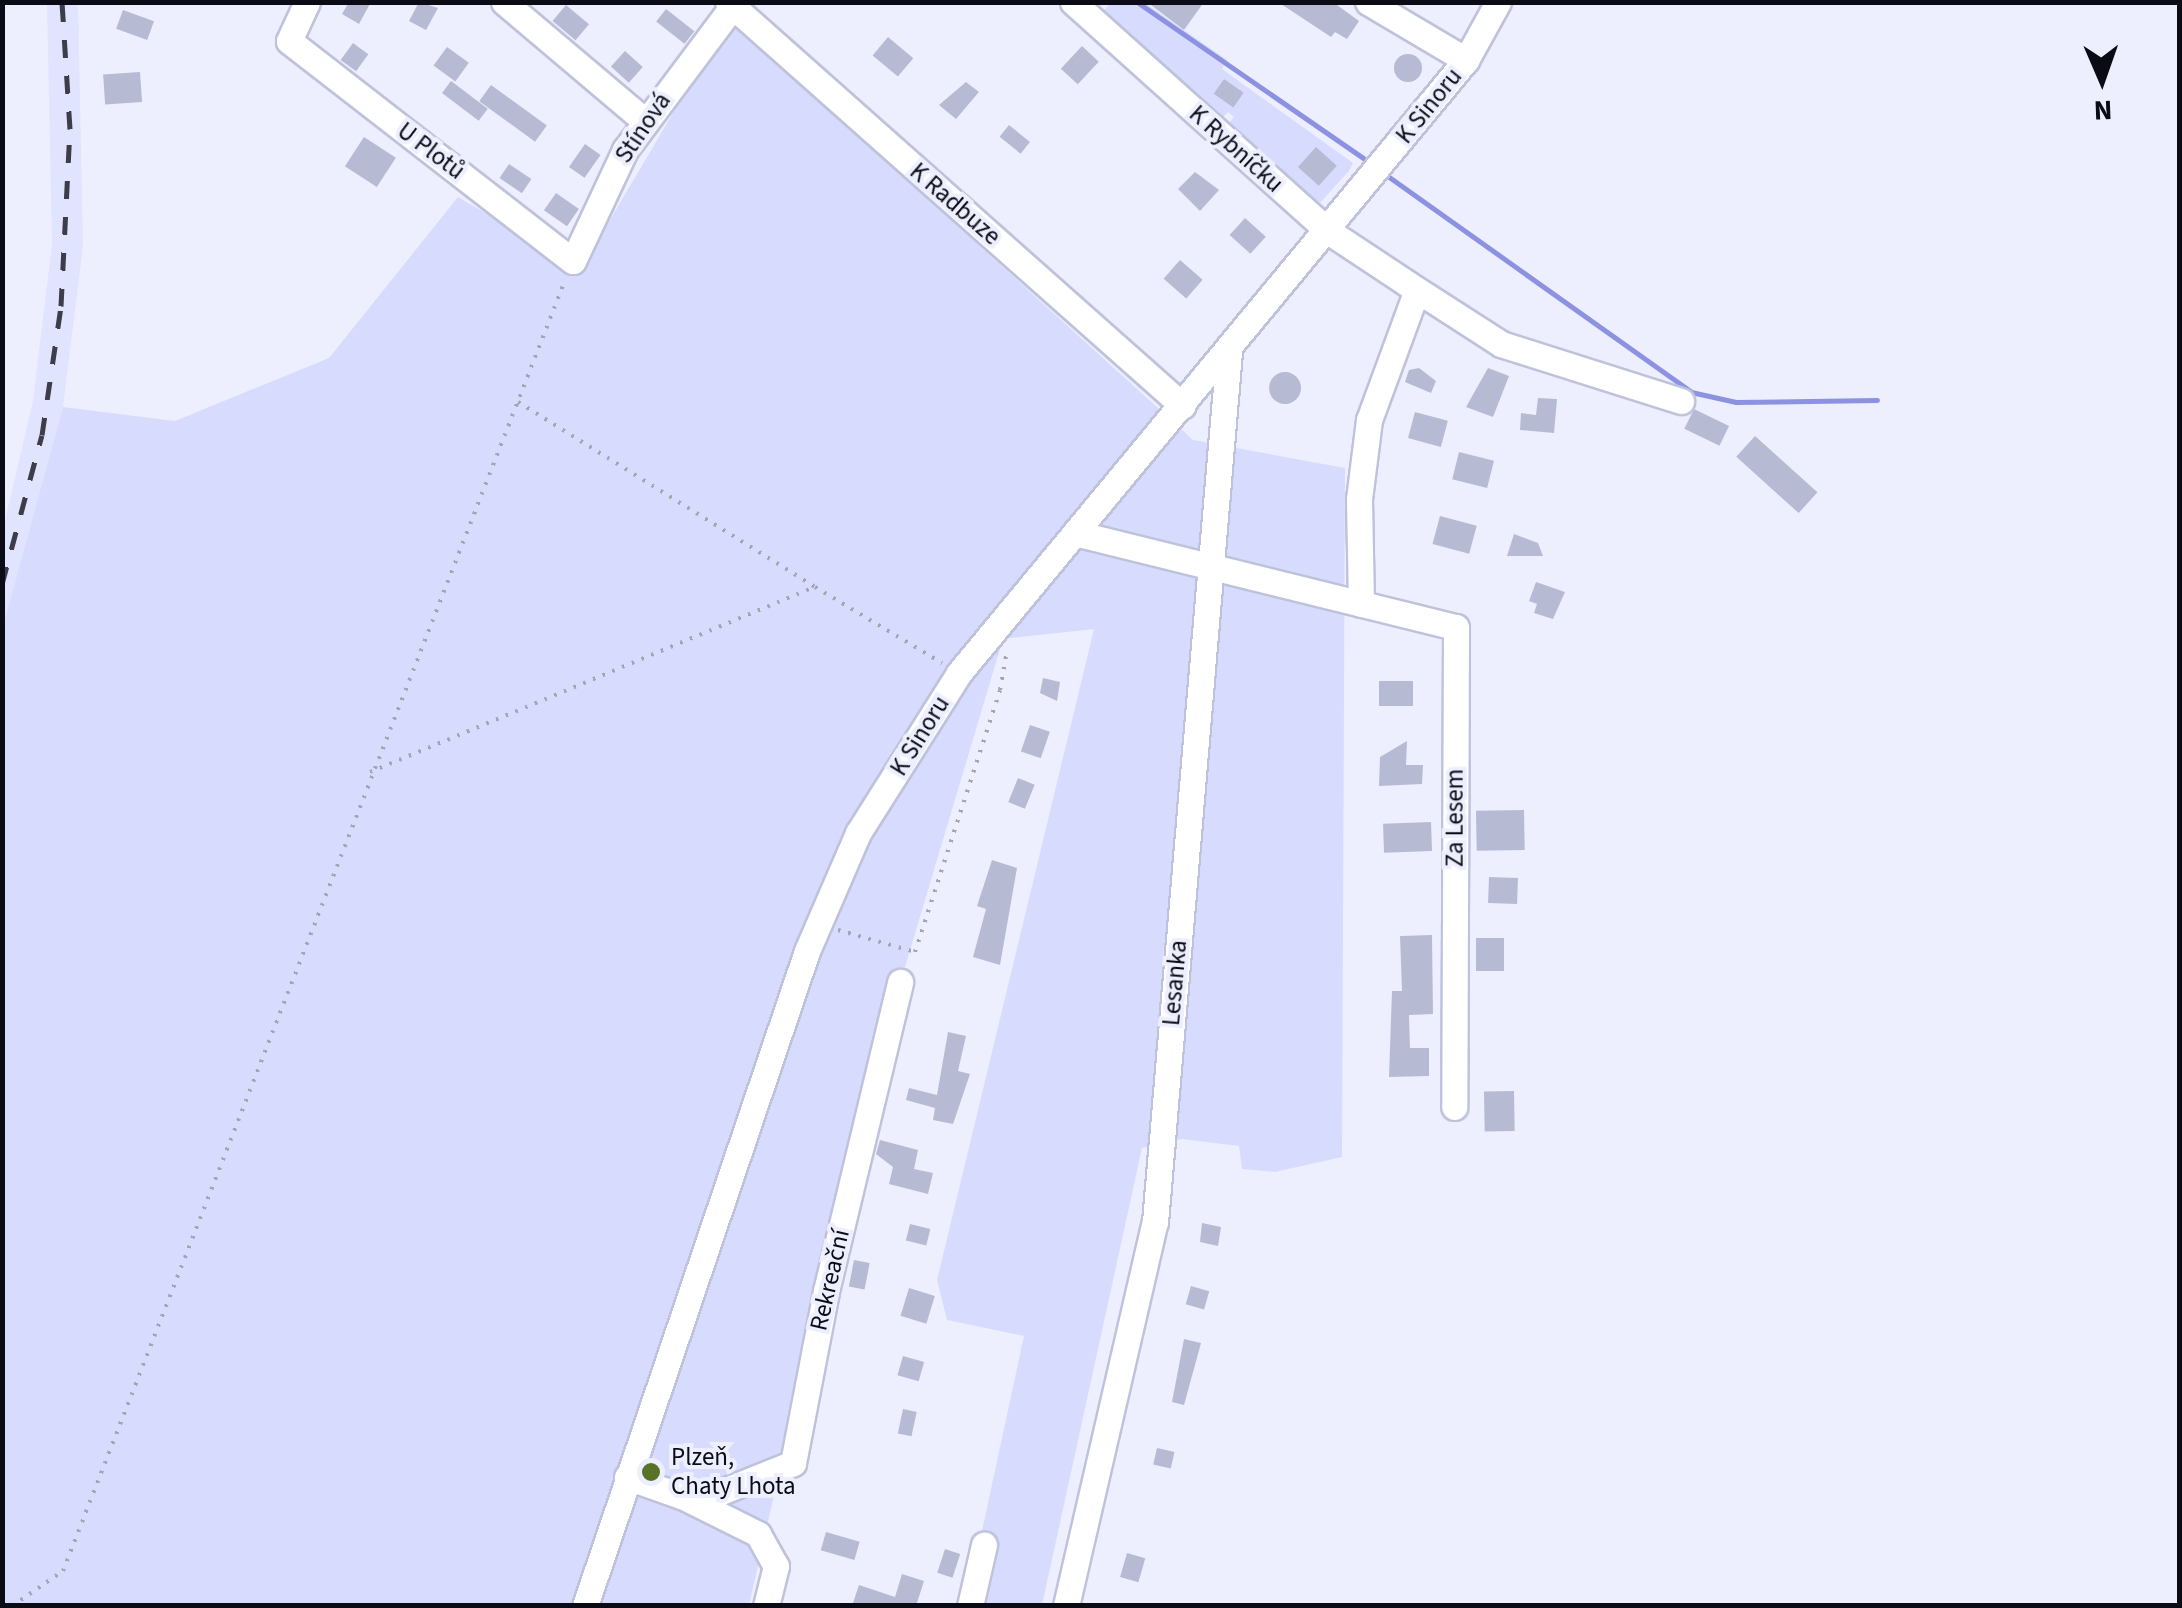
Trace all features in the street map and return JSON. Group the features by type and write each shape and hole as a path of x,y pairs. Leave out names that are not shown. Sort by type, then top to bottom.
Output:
{"street":[{"name":"U Plotů","path":"306,2 289,41 573,261"},
{"path":"504,2 644,122"},
{"name":"K Rybníčku","path":"1073,2 1328,231 1482,346 1566,384"},
{"path":"1368,2 1466,60"},
{"name":"K Sinoru","path":"584,1606 819,924 858,833 959,674 1466,60 1498,2"},
{"name":"Stínová","path":"573,261 596,202 644,122 730,5"},
{"name":"K Radbuze","path":"730,5 1183,406"},
{"path":"1361,604 1359,499 1370,420 1411,291"},
{"name":"K Rybníčku","path":"1411,291 1502,344 1682,401"},
{"name":"Lesanka","path":"1066,1606 1155,1222 1229,351"},
{"name":"Za Lesem","path":"1074,533 1456,627 1454,1107"},
{"name":"Rekreační","path":"681,1496 747,1487 793,1463 826,1291 900,982"},
{"name":"Rekreační","path":"627,1477 681,1496 758,1534 776,1566 766,1606"},
{"path":"970,1606 984,1545"}],"path":[{"path":"12,1606 64,1571 369,772 573,261"},
{"path":"517,402 959,674"},
{"path":"369,772 815,587"},
{"path":"819,924 915,952 1000,690 1014,606"}],"shaded area":[{"path":"47,3 78,3 83,246 63,407 3,631 3,529 33,401 52,244"},
{"path":"1110,3 1145,3 1227,60 1222,69 1353,163 1349,171 1318,205 1226,127 1234,117 1228,112 1219,122 1099,17"},
{"path":"729,18 1193,440 1345,468 1342,1157 1275,1172 1242,1169 1239,1146 1182,1139 1142,1148 1042,1605 966,1605 1024,1336 947,1320 937,1280 1094,629 1003,639 862,1111 749,1605 3,1606 2,631 63,407 175,421 329,358 458,197 581,269"}],"building":[{"path":"349,2 371,2 359,24 342,14"},
{"path":"419,2 438,8 426,30 409,21"},
{"path":"1147,2 1204,2 1184,30"},
{"path":"1278,2 1337,5 1359,21 1347,39 1335,32 1331,37"},
{"path":"566,5 589,24 575,40 553,21"},
{"path":"666,9 694,31 685,44 656,22"},
{"path":"123,10 154,21 147,40 116,29"},
{"path":"888,37 913,58 898,77 873,55"},
{"path":"353,43 368,54 356,71 341,60"},
{"path":"1082,46 1099,62 1078,84 1061,69"},
{"path":"447,47 469,63 455,81 433,66"},
{"path":"625,51 643,67 629,83 611,67"},
{"path":"1408,54 1418,58 1422,68 1418,78 1408,82 1398,78 1394,68 1398,58"},
{"path":"140,72 142,102 105,105 103,75"},
{"path":"1224,79 1244,93 1233,108 1214,94"},
{"path":"451,81 488,109 479,121 442,93"},
{"path":"966,82 979,92 956,119 939,105"},
{"path":"491,85 547,126 535,142 479,101"},
{"path":"1009,125 1030,142 1021,154 1000,137"},
{"path":"364,137 396,158 377,187 345,166"},
{"path":"585,144 601,155 585,178 569,167"},
{"path":"1316,147 1337,166 1319,186 1298,167"},
{"path":"509,164 531,179 522,193 499,178"},
{"path":"1195,172 1219,190 1200,211 1178,189"},
{"path":"556,193 579,209 567,226 544,210"},
{"path":"1245,218 1266,237 1250,254 1230,235"},
{"path":"1180,260 1203,280 1186,299 1164,279"},
{"path":"1419,368 1436,381 1431,393 1405,382 1409,370"},
{"path":"1488,368 1509,376 1493,417 1466,407"},
{"path":"1285,372 1296,377 1301,388 1296,399 1285,404 1274,399 1269,388 1274,377"},
{"path":"1538,398 1557,399 1554,433 1520,430 1521,413 1536,415"},
{"path":"1694,409 1729,426 1719,446 1684,429"},
{"path":"1415,412 1448,421 1441,447 1408,438"},
{"path":"1755,436 1817,492 1799,513 1736,457"},
{"path":"1459,452 1494,461 1487,488 1452,479"},
{"path":"1440,516 1477,526 1469,554 1432,544"},
{"path":"1514,534 1538,543 1543,556 1507,556"},
{"path":"1536,582 1565,592 1553,619 1534,613 1537,604 1529,601"},
{"path":"1043,678 1060,682 1057,701 1040,693"},
{"path":"1379,681 1413,681 1413,706 1379,706"},
{"path":"1030,725 1050,732 1041,758 1021,751"},
{"path":"1407,741 1406,765 1423,765 1422,784 1379,786 1380,757"},
{"path":"1018,778 1035,785 1025,809 1008,802"},
{"path":"1524,810 1525,850 1477,851 1476,811"},
{"path":"1431,822 1432,851 1384,853 1383,824"},
{"path":"992,860 1017,868 1000,965 973,957 986,909 977,906"},
{"path":"1489,877 1518,878 1517,904 1488,903"},
{"path":"1432,935 1433,1014 1409,1015 1410,1048 1429,1048 1429,1076 1389,1077 1392,991 1402,991 1400,936"},
{"path":"1476,938 1504,938 1504,971 1476,971"},
{"path":"948,1032 966,1036 958,1071 970,1074 953,1124 933,1120 935,1108 906,1100 909,1088 937,1095"},
{"path":"1514,1091 1515,1131 1485,1132 1484,1092"},
{"path":"880,1140 918,1150 914,1169 933,1173 928,1194 889,1184 893,1167 876,1154"},
{"path":"1202,1223 1221,1227 1218,1246 1200,1242"},
{"path":"910,1224 930,1229 926,1246 906,1240"},
{"path":"854,1260 870,1263 865,1290 849,1287"},
{"path":"1191,1286 1209,1291 1204,1310 1186,1304"},
{"path":"909,1288 935,1296 926,1324 901,1316"},
{"path":"1184,1339 1201,1343 1184,1405 1172,1402"},
{"path":"903,1356 924,1362 919,1381 897,1375"},
{"path":"903,1409 917,1412 911,1436 898,1433"},
{"path":"1157,1448 1175,1452 1171,1469 1153,1465"},
{"path":"826,1532 860,1542 854,1560 821,1550"},
{"path":"945,1549 960,1554 952,1578 937,1573"},
{"path":"1127,1553 1145,1558 1138,1582 1120,1577"},
{"path":"902,1574 924,1581 916,1606 852,1606 859,1585 895,1597"}],"waterway":[{"path":"1137,2 1369,162"},
{"path":"1382,172 1691,392 1736,402 1877,400"}],"railway":[{"path":"2,584 42,435 61,306 70,129 62,2"}],"place":[{"name":"Plzeň, Chaty Lhota","path":"651,1472"}]}
